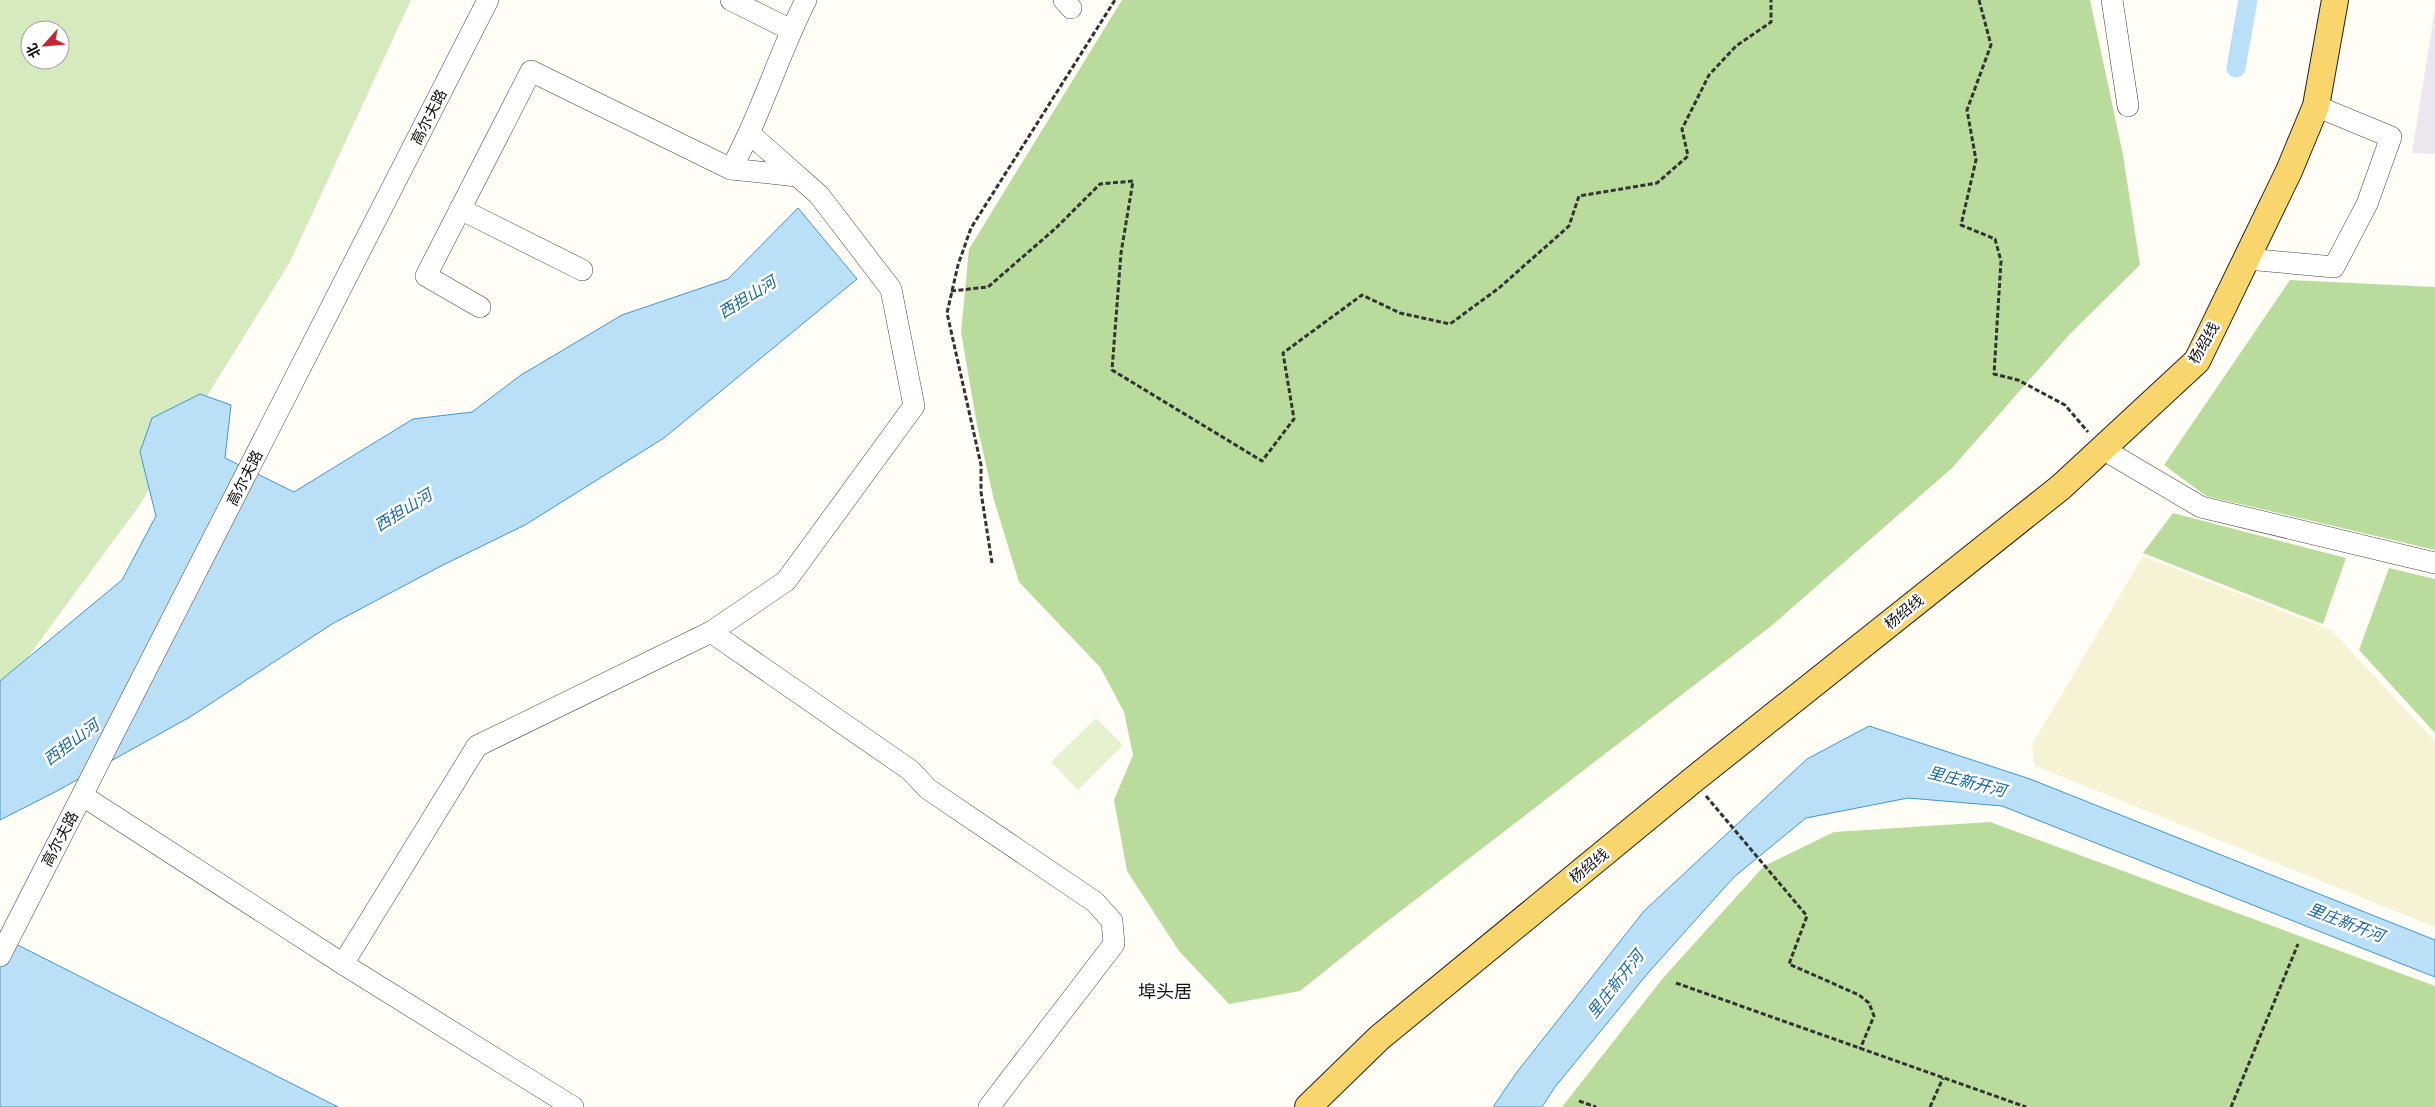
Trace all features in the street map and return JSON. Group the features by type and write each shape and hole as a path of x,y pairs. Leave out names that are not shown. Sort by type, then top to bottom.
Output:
{"main road":[{"name":"杨绍线","path":"1308,1107 1379,1038 1693,780 2061,486 2197,361 2289,171 2316,106 2335,0"}],"street":[{"name":"高尔夫路","path":"0,956 17,920 88,787 488,0"},
{"path":"731,0 791,30"},
{"path":"731,169 750,134 791,30 806,0"},
{"path":"2112,0 2128,106"},
{"path":"480,307 426,276 531,71 731,169 797,176"},
{"path":"2247,259 2334,267 2367,204 2391,137 2316,106"},
{"path":"343,964 477,746 711,632 786,581 914,406 892,289 819,195 750,134"},
{"path":"460,209 582,270"},
{"path":"2101,448 2201,507 2435,563"},
{"path":"711,632 910,770 928,790 1095,902 1112,921 1114,944 989,1107"},
{"path":"88,787 343,964 573,1107"}],"path":[{"path":"992,563 980,492 981,465 947,313 951,291 971,228 1115,0"},
{"path":"951,291 988,287 1056,228 1100,184 1133,181 1121,253 1112,370 1262,461 1294,419 1283,353 1362,295 1400,313 1450,324 1498,288 1569,226 1578,196 1657,184 1688,156 1682,129 1709,76 1736,46 1771,22 1771,0"},
{"path":"1979,0 1991,45 1967,110 1976,160 1961,224 1995,239 2001,261 1994,374 2018,380 2065,405 2101,448"},
{"path":"1693,780 1807,916 1789,964 1859,995 1868,1003 1874,1016 1860,1049"},
{"path":"2231,1107 2298,944"},
{"path":"1676,983 2026,1107"},
{"path":"1930,1107 1943,1078"},
{"path":"1579,1101 1596,1107"}],"shaded area":[{"path":"2435,9 2435,154 2412,153"},
{"path":"2143,556 2331,630 2435,741 2435,927 2035,766 2032,745"}],"green space":[{"path":"0,0 411,0 290,262 139,506 0,695"},
{"path":"1122,0 2090,0 2123,155 2140,265 2069,335 1952,468 1770,627 1376,930 1300,991 1229,1004 1179,951 1127,871 1114,800 1133,755 1124,712 1100,667 1019,582 994,500 977,425 961,332 969,249"},
{"path":"2290,280 2435,287 2435,550 2206,496 2164,465"},
{"path":"2173,513 2346,558 2323,624 2143,553"},
{"path":"2389,568 2435,579 2435,733 2359,650"},
{"path":"1096,718 1123,745 1078,790 1051,762"},
{"path":"1990,822 2435,986 2435,1107 1562,1107 1663,978 1764,866 1834,832"}],"water":[{"name":"西担山河","path":"798,208 857,279 664,438 525,525 443,565 332,624 190,717 57,791 0,820 0,681 122,580 156,516 140,452 152,418 200,394 231,405 225,458 294,492 413,419 472,412 521,375 622,315 728,279"},
{"name":"里庄新开河","path":"1869,726 2030,779 2435,940 2435,977 2002,806 1908,798 1806,818 1734,877 1648,973 1555,1087 1542,1107 1493,1107 1517,1072 1644,911 1807,759"},
{"path":"0,936 338,1107 0,1107"}],"waterway":[{"path":"2236,68 2248,0"}],"district":[{"name":"埠头居","path":"1165,992"}]}
